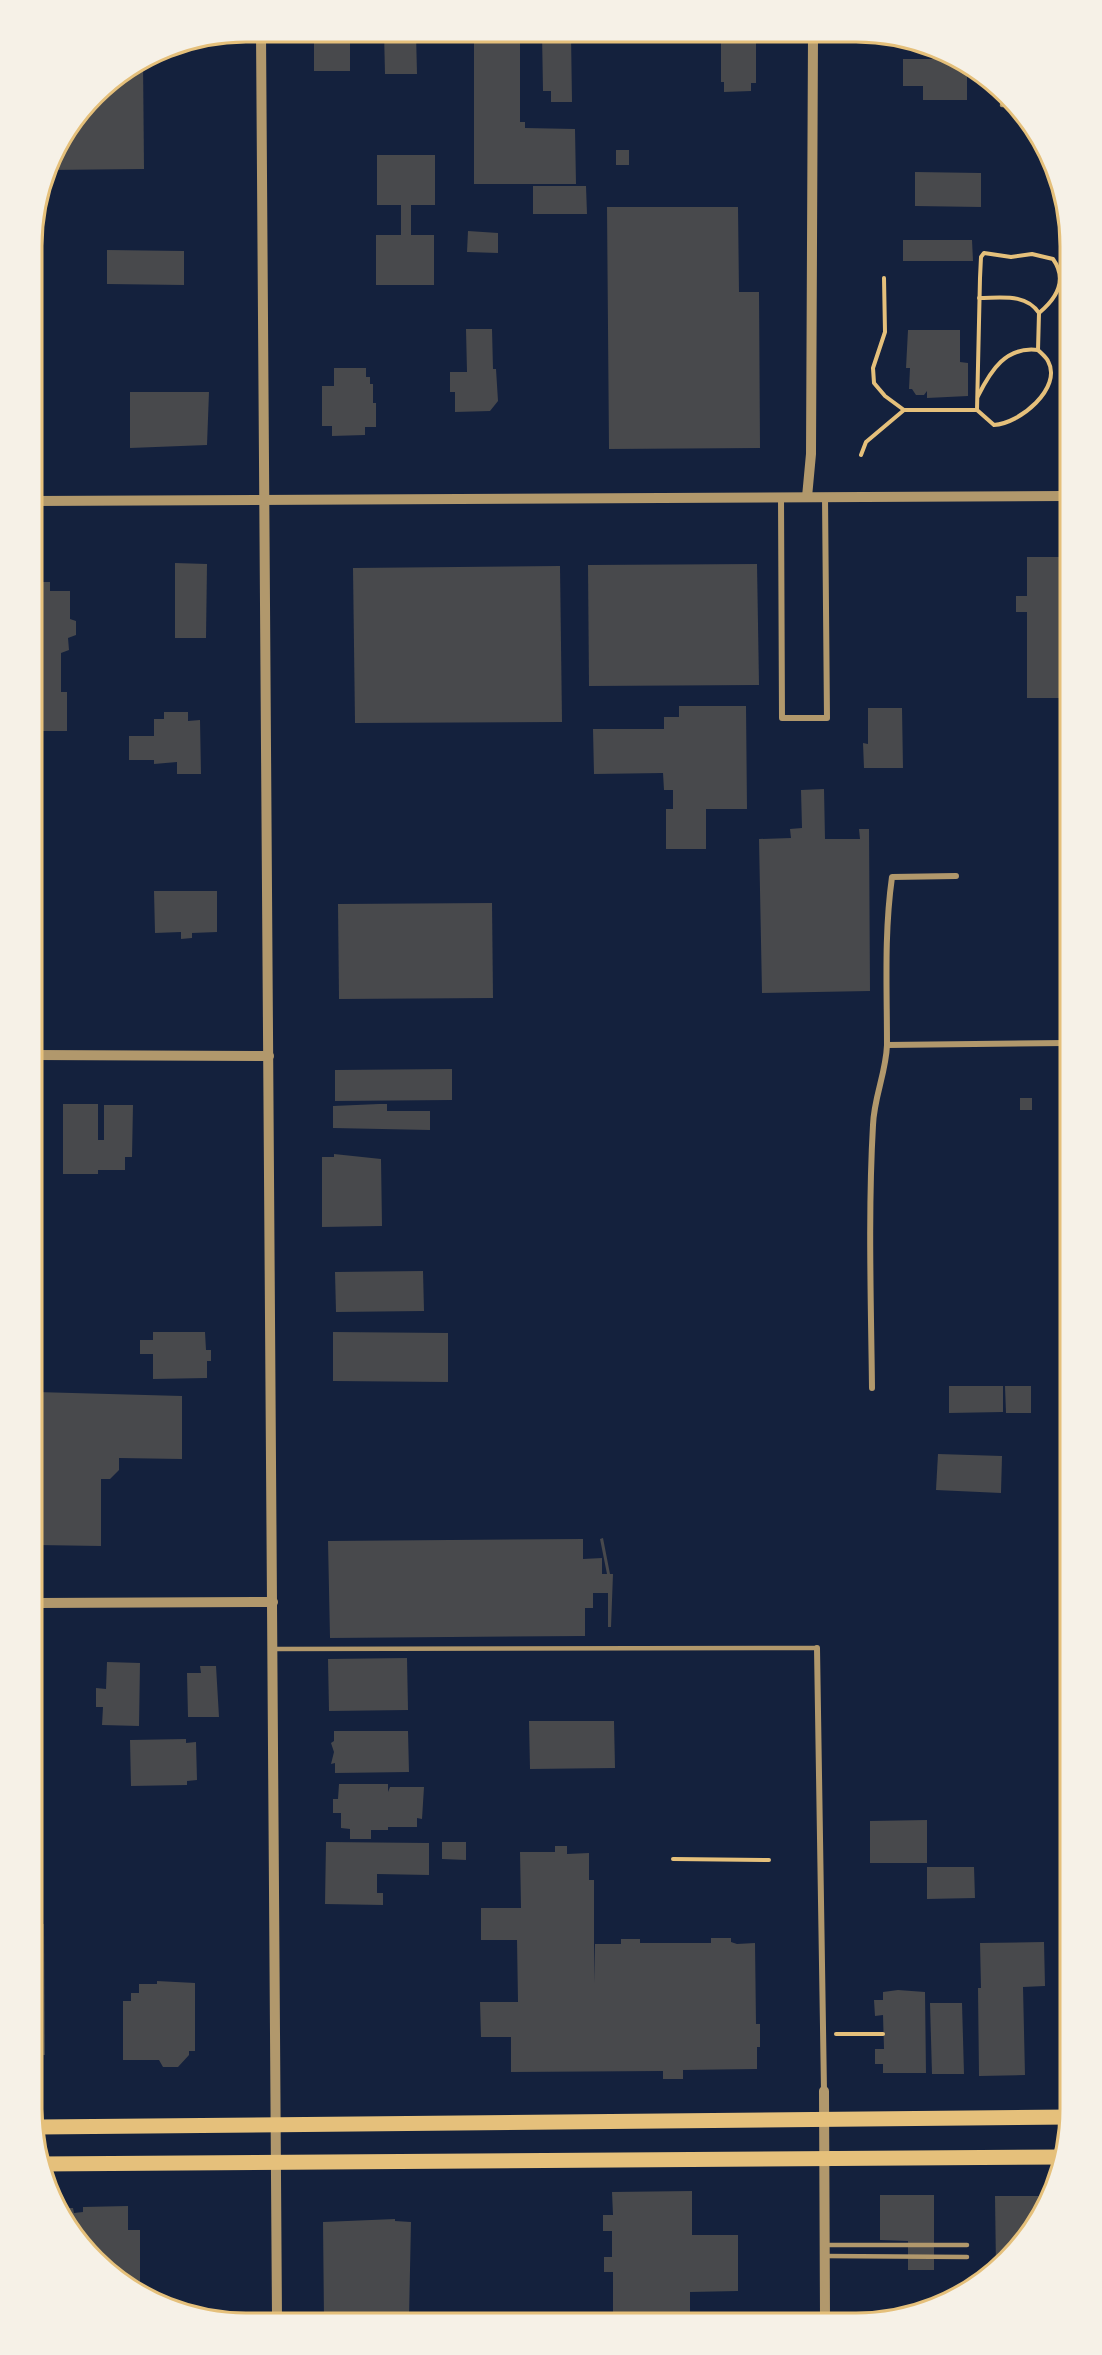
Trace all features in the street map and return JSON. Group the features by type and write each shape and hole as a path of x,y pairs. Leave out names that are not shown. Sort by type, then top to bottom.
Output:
{"main road":[{"path":"43,2127 275,2127 1060,2117"},
{"path":"50,2164 1054,2157"}],"street":[{"path":"261,42 277,2313"},
{"path":"807,497 811,453 813,42"},
{"path":"42,501 1060,496"},
{"path":"781,497 782,718 827,718 825,497"},
{"path":"872,1388 870,1194 874,1102 885,1070 887,1045 885,942 892,877 956,876"},
{"path":"887,1045 1060,1043"},
{"path":"42,1055 269,1056"},
{"path":"42,1604 273,1602"},
{"path":"817,1648 825,2313"}],"lane":[{"path":"273,1649 817,1648"},
{"path":"825,2250 967,2245"},
{"path":"825,2250 967,2257"}],"path":[{"path":"977,410 981,257 984,253 1011,257 1041,254 1053,259 1059,267 1060,274"},
{"path":"884,278 885,332 873,368 874,383 889,401 904,410 977,410 994,425 1005,425 1027,412 1048,384 1051,372 1048,361 1038,350 1039,313 1033,304 1023,299 979,298"},
{"path":"1039,313 1056,296 1060,285"},
{"path":"977,397 988,376 1004,358 1016,351 1038,350"},
{"path":"861,455 866,442 904,410"},
{"path":"673,1859 769,1860"},
{"path":"823,2033 883,2034"}],"building":[{"path":"314,42 350,42 350,71 314,71"},
{"path":"384,42 416,42 417,74 385,74"},
{"path":"474,42 520,42 520,122 525,122 525,128 575,129 576,184 474,184"},
{"path":"542,42 571,42 572,102 551,102 551,91 543,91"},
{"path":"721,42 756,42 756,83 751,83 751,91 724,92 724,82 721,82"},
{"path":"903,59 936,59 967,74 967,100 923,100 923,86 903,86"},
{"path":"143,70 144,169 56,170 76,132 93,111 122,84"},
{"path":"616,150 629,150 629,165 616,165"},
{"path":"377,155 435,155 435,205 411,205 411,235 434,235 434,285 376,285 376,235 401,235 401,205 377,205"},
{"path":"915,172 981,173 981,207 915,206"},
{"path":"533,186 586,186 587,214 533,214"},
{"path":"607,207 738,207 739,292 759,292 760,448 609,449"},
{"path":"468,231 498,233 498,253 467,252"},
{"path":"903,240 972,240 973,261 903,261"},
{"path":"107,250 184,251 184,285 107,284"},
{"path":"466,329 492,329 493,369 496,369 498,401 490,411 455,412 455,392 450,392 450,372 467,372"},
{"path":"908,330 960,330 960,362 968,363 968,396 927,398 927,391 924,395 916,395 912,389 909,389 910,368 906,368"},
{"path":"334,368 366,368 366,377 370,377 370,384 373,384 376,427 365,427 365,435 332,436 332,426 322,426 322,386 334,386"},
{"path":"130,392 209,392 207,445 130,448"},
{"path":"1027,557 1060,557 1060,698 1027,698 1027,612 1016,612 1016,596 1027,596"},
{"path":"175,563 207,564 206,638 175,638"},
{"path":"757,564 759,685 589,686 588,565"},
{"path":"560,566 562,722 355,723 353,568"},
{"path":"42,582 50,582 50,591 70,591 70,619 76,621 76,635 68,638 69,650 61,653 61,692 67,692 67,731 42,731"},
{"path":"679,706 746,706 747,809 706,809 706,849 666,849 666,809 673,809 673,790 664,790 663,773 594,774 593,729 664,729 664,717 679,717"},
{"path":"868,708 902,708 903,768 864,768 863,743 868,744"},
{"path":"164,712 188,712 188,721 200,720 201,774 177,774 177,762 154,764 154,760 129,760 129,736 154,736 154,719 164,719"},
{"path":"824,789 825,839 860,839 859,829 869,829 870,991 762,993 759,839 791,838 790,829 802,828 801,790"},
{"path":"154,891 217,891 217,932 192,933 192,938 181,939 181,932 155,933"},
{"path":"492,903 493,998 339,999 338,904"},
{"path":"452,1069 452,1100 335,1101 335,1070"},
{"path":"1020,1098 1032,1098 1032,1110 1020,1110"},
{"path":"63,1104 98,1104 98,1140 104,1140 104,1105 133,1105 132,1157 125,1157 125,1170 98,1170 98,1174 63,1174"},
{"path":"387,1104 387,1111 430,1111 430,1130 333,1128 333,1106"},
{"path":"334,1154 381,1159 382,1226 322,1227 322,1157 334,1157"},
{"path":"423,1271 424,1311 336,1312 335,1272"},
{"path":"153,1332 205,1332 206,1350 211,1350 211,1361 207,1361 207,1378 153,1379 153,1354 140,1354 140,1340 153,1340"},
{"path":"333,1332 448,1333 448,1382 333,1381"},
{"path":"949,1386 1003,1386 1003,1412 949,1413"},
{"path":"1005,1386 1031,1386 1031,1413 1006,1413"},
{"path":"42,1392 182,1396 182,1459 119,1458 119,1470 110,1479 101,1479 101,1546 42,1545"},
{"path":"938,1454 1002,1456 1001,1493 936,1490"},
{"path":"603,1538 610,1574 613,1574 611,1627 608,1627 608,1593 593,1593 593,1608 585,1608 585,1636 330,1638 328,1541 583,1539 583,1559 602,1558 602,1574 607,1574 600,1539"},
{"path":"407,1658 408,1710 329,1711 328,1659"},
{"path":"107,1662 140,1663 139,1726 102,1725 103,1707 96,1707 96,1688 106,1689"},
{"path":"200,1666 216,1666 219,1717 188,1717 187,1673 201,1673"},
{"path":"529,1721 614,1721 615,1768 530,1769"},
{"path":"334,1731 408,1731 409,1772 335,1773 335,1763 331,1764 334,1752 331,1743 334,1741"},
{"path":"186,1739 186,1743 196,1742 197,1780 187,1781 187,1785 131,1786 130,1740"},
{"path":"339,1784 388,1784 388,1792 390,1787 424,1787 422,1819 417,1818 417,1827 388,1827 388,1830 371,1830 371,1839 350,1839 350,1829 341,1828 341,1813 333,1813 333,1799 338,1799"},
{"path":"927,1820 927,1863 870,1863 870,1821"},
{"path":"326,1842 429,1843 429,1875 377,1874 377,1893 383,1893 383,1905 325,1904"},
{"path":"442,1842 466,1842 466,1860 442,1859"},
{"path":"555,1846 567,1846 567,1854 589,1853 589,1880 594,1880 594,1983 595,1944 621,1944 621,1939 640,1939 640,1943 711,1943 711,1938 731,1938 731,1942 737,1944 755,1943 756,2024 760,2024 757,2069 683,2070 683,2079 663,2079 663,2071 511,2072 511,2037 481,2037 480,2002 518,2002 517,1940 481,1940 481,1908 521,1908 520,1852 555,1852"},
{"path":"927,1867 974,1867 975,1898 927,1899"},
{"path":"42,1924 44,1924 45,2055 42,2055"},
{"path":"1044,1942 1045,1986 1023,1987 1025,2075 979,2076 980,1943"},
{"path":"157,1981 195,1983 195,2051 189,2051 189,2055 178,2067 163,2067 159,2060 123,2060 123,2001 131,2001 131,1993 139,1993 139,1984 157,1984"},
{"path":"898,1990 925,1992 926,2073 883,2073 883,2064 875,2064 875,2049 884,2049 883,2015 875,2016 874,2000 883,2000 883,1992"},
{"path":"930,2003 962,2003 964,2074 932,2074"},
{"path":"692,2191 692,2235 738,2235 738,2291 690,2292 690,2313 609,2313 613,2312 613,2272 604,2272 604,2257 612,2257 612,2231 603,2231 603,2215 613,2215 612,2192"},
{"path":"880,2195 934,2195 934,2270 908,2270 908,2241 880,2240"},
{"path":"995,2196 1040,2196 1026,2223 996,2257"},
{"path":"128,2206 128,2230 140,2230 140,2283 102,2253 84,2233 68,2208 73,2208 74,2213 83,2212 83,2207"},
{"path":"395,2219 395,2221 411,2222 409,2313 324,2313 323,2222"}]}
